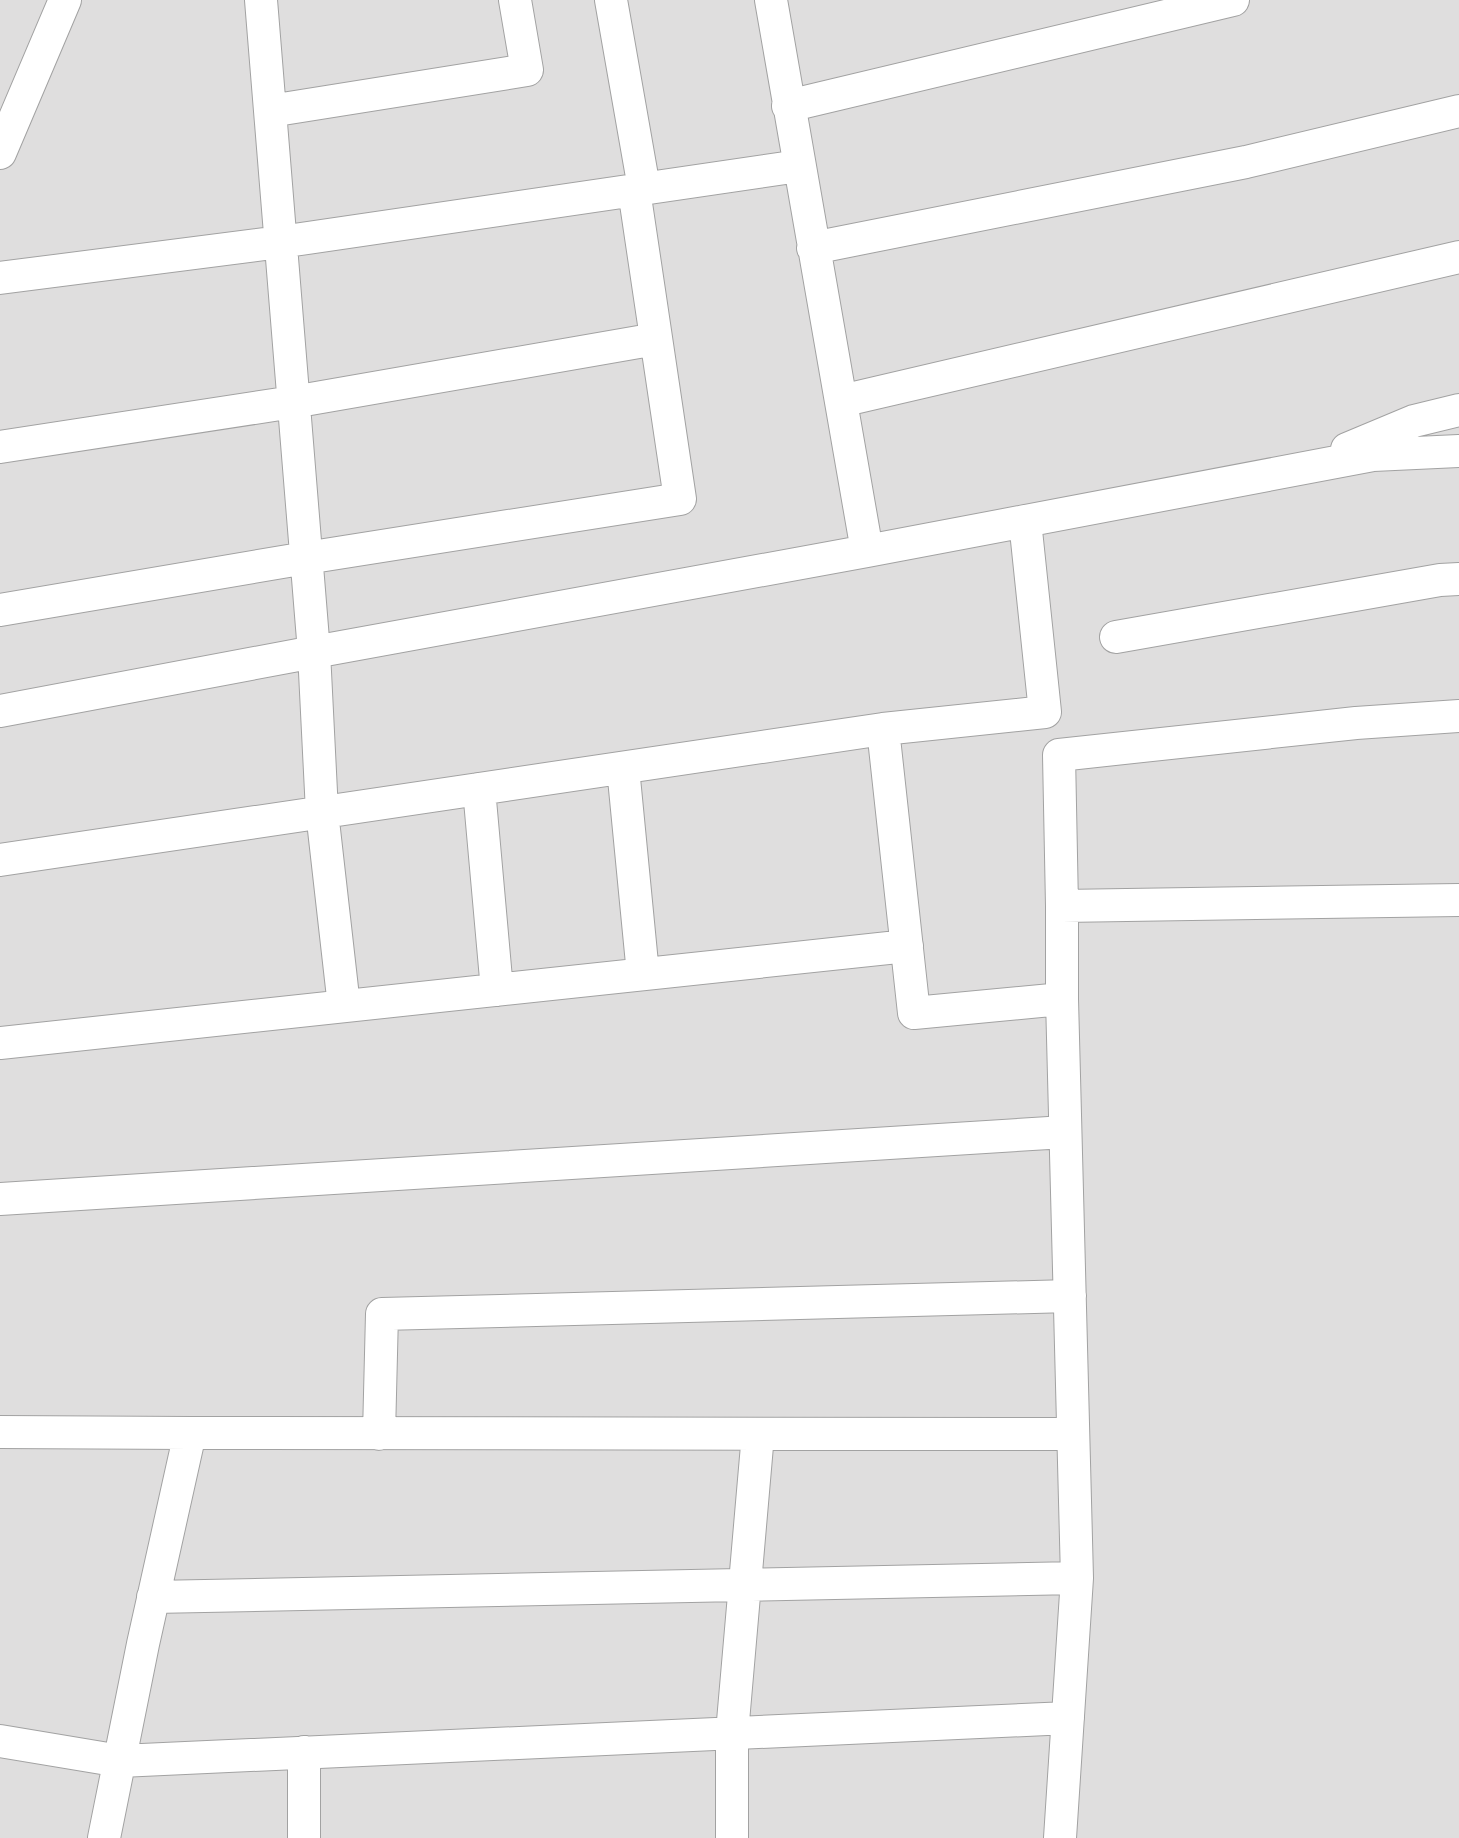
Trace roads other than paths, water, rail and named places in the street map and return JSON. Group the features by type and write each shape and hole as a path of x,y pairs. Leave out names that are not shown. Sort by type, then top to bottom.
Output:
{"street":[{"path":"0,153 65,0"},
{"path":"261,0 314,652 322,812 344,1006"},
{"path":"270,111 527,70 515,0"},
{"path":"0,610 680,498 656,339 639,189 611,0"},
{"path":"771,0 867,551"},
{"path":"788,106 1233,0"},
{"path":"813,248 1246,162 1459,111"},
{"path":"0,278 280,242 799,166"},
{"path":"841,401 1459,257"},
{"path":"0,447 294,402 656,339"},
{"path":"1299,470 1414,421 1459,410"},
{"path":"0,711 1373,455 1459,451"},
{"path":"0,860 884,729 1046,712 1024,521"},
{"path":"1116,637 1440,580 1459,579"},
{"path":"1060,1838 1077,1578 1062,999 1059,755 1356,723 1459,716"},
{"path":"884,729 914,1013 1062,999"},
{"path":"623,768 643,975"},
{"path":"479,789 497,990"},
{"path":"1062,906 1459,900"},
{"path":"0,1043 907,946"},
{"path":"0,1199 1065,1132"},
{"path":"379,1434 382,1314 1070,1296"},
{"path":"0,1432 1073,1434"},
{"path":"104,1838 153,1597 190,1433"},
{"path":"732,1838 732,1733 758,1434"},
{"path":"153,1597 1077,1578"},
{"path":"0,1741 120,1761 1068,1718"},
{"path":"304,1752 304,1838"}]}
